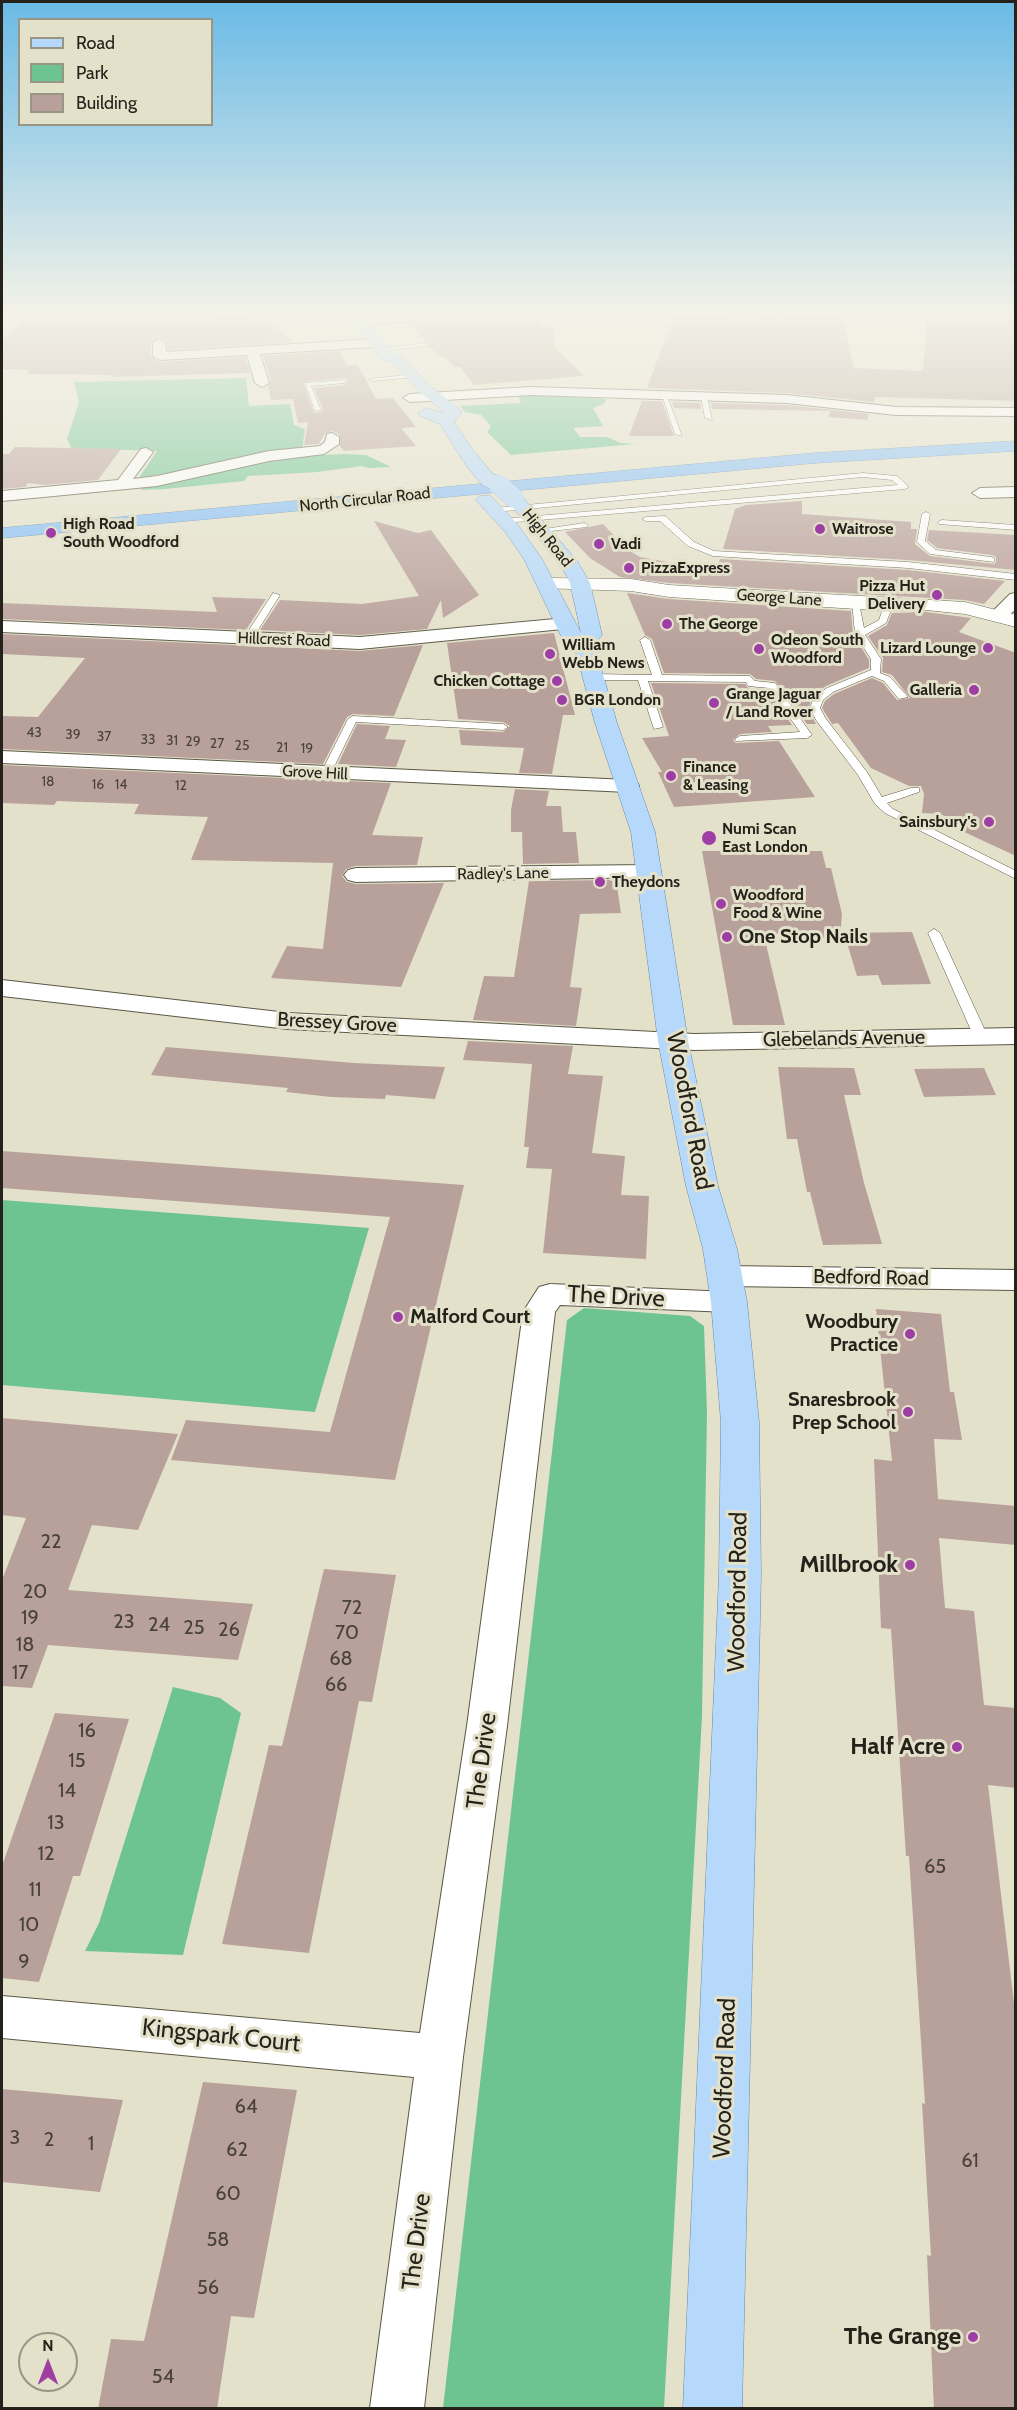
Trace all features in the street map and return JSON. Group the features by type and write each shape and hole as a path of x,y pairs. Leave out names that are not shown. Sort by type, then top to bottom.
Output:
{"highway":[{"path":"956,432 1016,431"},
{"name":"North Circular Road","path":"2,533 815,458 1016,446"},
{"path":"465,465 508,467"}],"main road":[{"name":"High Road","path":"448,425 465,465 504,487 574,571 582,590 592,635 583,642"},
{"path":"487,479 478,490 495,510"},
{"name":"High Road","path":"495,510 551,590 571,636 583,642 628,786"},
{"name":"George Lane","path":"551,590 582,590 643,596 669,591 888,605 999,621 1016,638"},
{"name":"Woodford Road","path":"628,786 643,832 673,1041 702,1186 728,1289 740,1422 740,1575 713,2409"}],"street":[{"path":"3,477 127,485 190,474 269,456 324,450 332,444 332,436"},
{"path":"127,485 125,479 146,452"},
{"path":"980,494 1016,492"},
{"path":"999,621 1016,598"},
{"name":"Hillcrest Road","path":"2,627 360,643 566,624"},
{"name":"Grove Hill","path":"2,757 628,786"},
{"name":"Radley's Lane","path":"356,875 649,872"},
{"name":"Bressey Grove","path":"2,988 288,1021 673,1041"},
{"name":"Glebelands Avenue","path":"673,1041 1016,1036"},
{"name":"Bedford Road","path":"728,1289 1016,1280"},
{"name":"The Drive","path":"397,2409 440,2056 487,1726 539,1312 550,1294 728,1289"},
{"name":"Kingspark Court","path":"2,2017 440,2056"}],"lane":[{"path":"675,425 679,434"},
{"path":"495,510 527,514 602,514 905,487 894,478 863,475 586,502 527,514"},
{"path":"586,502 602,514"},
{"path":"495,510 527,514 662,518 691,544 713,553 908,565 1016,577"},
{"path":"926,514 921,542 933,552 992,560"},
{"path":"942,522 1016,528"},
{"path":"248,639 276,594"},
{"path":"855,603 860,634 876,659 876,671 830,690 818,699 815,708 821,720 863,774 879,802 889,811 1016,876"},
{"path":"860,634 883,621 888,605"},
{"path":"645,640 657,676"},
{"path":"872,673 887,679 903,697"},
{"path":"642,676 658,727"},
{"path":"593,677 657,676 750,679 752,684 772,685 807,735 740,739"},
{"path":"326,773 353,718 503,727"},
{"path":"879,802 915,790"},
{"path":"934,933 981,1037"}],"green space":[{"path":"71,425 295,425 305,429 302,450 139,478 157,451 71,448 67,439"},
{"path":"603,425 573,428 580,437 607,437 621,443 636,444 511,455 487,432 491,426"},
{"path":"366,455 391,467 362,466 317,472 248,476 244,481 165,489 142,490 141,487 196,477 245,464 294,456"},
{"path":"2,1200 369,1228 315,1412 2,1385"},
{"path":"584,1308 690,1316 704,1326 707,1412 702,1716 664,2408 443,2408 567,1320"},
{"path":"173,1687 220,1698 241,1713 183,1955 85,1951 99,1923"}],"building":[{"path":"307,425 416,427 401,428 416,446 344,451 340,446 340,435 332,431 325,433 319,444 304,445"},
{"path":"633,425 670,425 674,436 629,436"},
{"path":"15,447 121,449 98,480 45,485 28,483 25,487 2,489 2,454 9,454"},
{"name":"Waitrose","path":"802,501 802,514 911,522 911,529 917,529 915,544 930,556 994,564 996,562 996,557 992,555 937,548 927,540 929,530 1016,535 1016,570 908,560 723,549 735,509 746,505"},
{"path":"374,521 418,533 431,530 479,595 443,618 441,600 427,629 360,635 260,630 280,600 362,604 419,596"},
{"path":"603,524 627,549 640,557 684,565 717,567 720,559 908,570 1005,581 984,604 965,600 669,583 620,577 590,558 565,532"},
{"path":"627,593 669,599 851,611 853,634 869,660 869,668 826,686 813,695 808,709 816,724 807,724 775,681 756,679 750,674 664,673 652,639 645,635"},
{"path":"212,597 266,599 246,630 2,619 2,603 217,612"},
{"path":"926,612 971,618 959,632 1016,653 1016,856 962,831 962,823 940,814 922,813 924,794 921,786 909,786 871,768 838,723 832,724 822,708 825,701 834,694 872,678 883,683 897,700 910,698 892,675 882,672 883,658 868,636 887,625 892,613"},
{"path":"554,633 575,715 563,715 552,774 519,773 524,748 461,745 459,730 503,732 510,726 503,722 458,719 447,643"},
{"path":"2,634 360,651 423,645 394,716 353,714 347,717 323,764 2,749 2,716 38,717 85,658 2,654"},
{"path":"651,683 745,684 748,688 768,690 792,725 768,726 772,732 740,734 733,740 736,743 779,741 815,797 674,807 658,772 662,772 642,738 669,736"},
{"path":"357,724 390,726 385,739 406,740 396,767 338,764"},
{"path":"2,765 391,783 372,835 423,837 417,865 355,866 346,869 342,876 347,882 356,884 444,883 401,987 271,978 287,946 323,949 333,863 191,860 208,817 134,814 139,804 57,801 54,805 2,803"},
{"path":"515,789 549,791 546,806 561,806 563,832 576,832 579,863 523,864 522,832 511,832 511,810"},
{"path":"702,851 822,851 826,868 831,868 842,914 840,939 768,933 771,944 766,944 785,1025 733,1025"},
{"path":"616,880 621,913 580,914 570,987 582,988 576,1026 473,1020 484,976 514,977 529,881"},
{"path":"912,932 931,984 882,985 878,975 857,976 844,933"},
{"path":"468,1041 573,1046 568,1074 603,1076 592,1153 625,1156 621,1195 649,1196 646,1259 543,1253 552,1169 526,1168 529,1147 524,1147 532,1064 463,1060"},
{"path":"166,1047 354,1063 445,1067 435,1099 386,1095 385,1099 331,1097 286,1092 288,1088 151,1075"},
{"path":"778,1067 854,1068 861,1095 844,1095 864,1183 882,1244 823,1245 810,1192 807,1192 797,1139 787,1139"},
{"path":"984,1068 996,1095 924,1097 914,1069"},
{"name":"Malford Court","path":"2,1151 464,1185 395,1480 171,1460 186,1420 330,1432 390,1217 2,1188"},
{"path":"876,1309 941,1314 950,1392 954,1392 962,1440 934,1439 938,1499 1016,1506 1016,1545 939,1538 945,1608 974,1611 984,1705 1016,1708 1016,1788 988,1785 1016,2020 1016,2409 934,2409 927,2255 931,2256 922,2103 925,2104 909,1856 906,1856 891,1629 881,1628 874,1459 892,1461"},
{"path":"2,1418 178,1434 138,1530 92,1525 68,1590 253,1604 238,1660 48,1645 32,1688 2,1686 2,1580 26,1518 2,1515"},
{"path":"324,1569 396,1575 372,1702 359,1701 309,1953 222,1944 269,1745 282,1746"},
{"path":"55,1713 129,1719 80,1876 73,1876 39,1982 2,1978 2,1866"},
{"path":"203,2082 297,2090 254,2318 231,2316 217,2409 98,2409 111,2339 144,2341"},
{"path":"2,2089 123,2100 100,2192 2,2182"}],"place":[{"name":"Waitrose","path":"820,529"},
{"name":"High Road South Woodford","path":"51,533"},
{"name":"Vadi","path":"599,544"},
{"name":"PizzaExpress","path":"629,568"},
{"name":"Pizza Hut Delivery","path":"937,595"},
{"name":"The George","path":"667,624"},
{"name":"Lizard Lounge","path":"988,648"},
{"name":"Odeon South Woodford","path":"759,649"},
{"name":"William Webb News","path":"550,654"},
{"name":"Chicken Cottage","path":"557,681"},
{"name":"Galleria","path":"974,690"},
{"name":"BGR London","path":"562,700"},
{"name":"Grange Jaguar / Land Rover","path":"714,703"},
{"name":"Finance & Leasing","path":"671,776"},
{"name":"Sainsbury's","path":"989,822"},
{"name":"Numi Scan East London","path":"709,838"},
{"name":"Theydons","path":"600,882"},
{"name":"Woodford Food & Wine","path":"721,904"},
{"name":"One Stop Nails","path":"727,937"},
{"name":"Malford Court","path":"398,1317"},
{"name":"Woodbury Practice","path":"910,1334"},
{"name":"Snaresbrook Prep School","path":"908,1412"},
{"name":"Millbrook","path":"910,1565"},
{"name":"Half Acre","path":"957,1747"},
{"name":"The Grange","path":"973,2337"}]}
